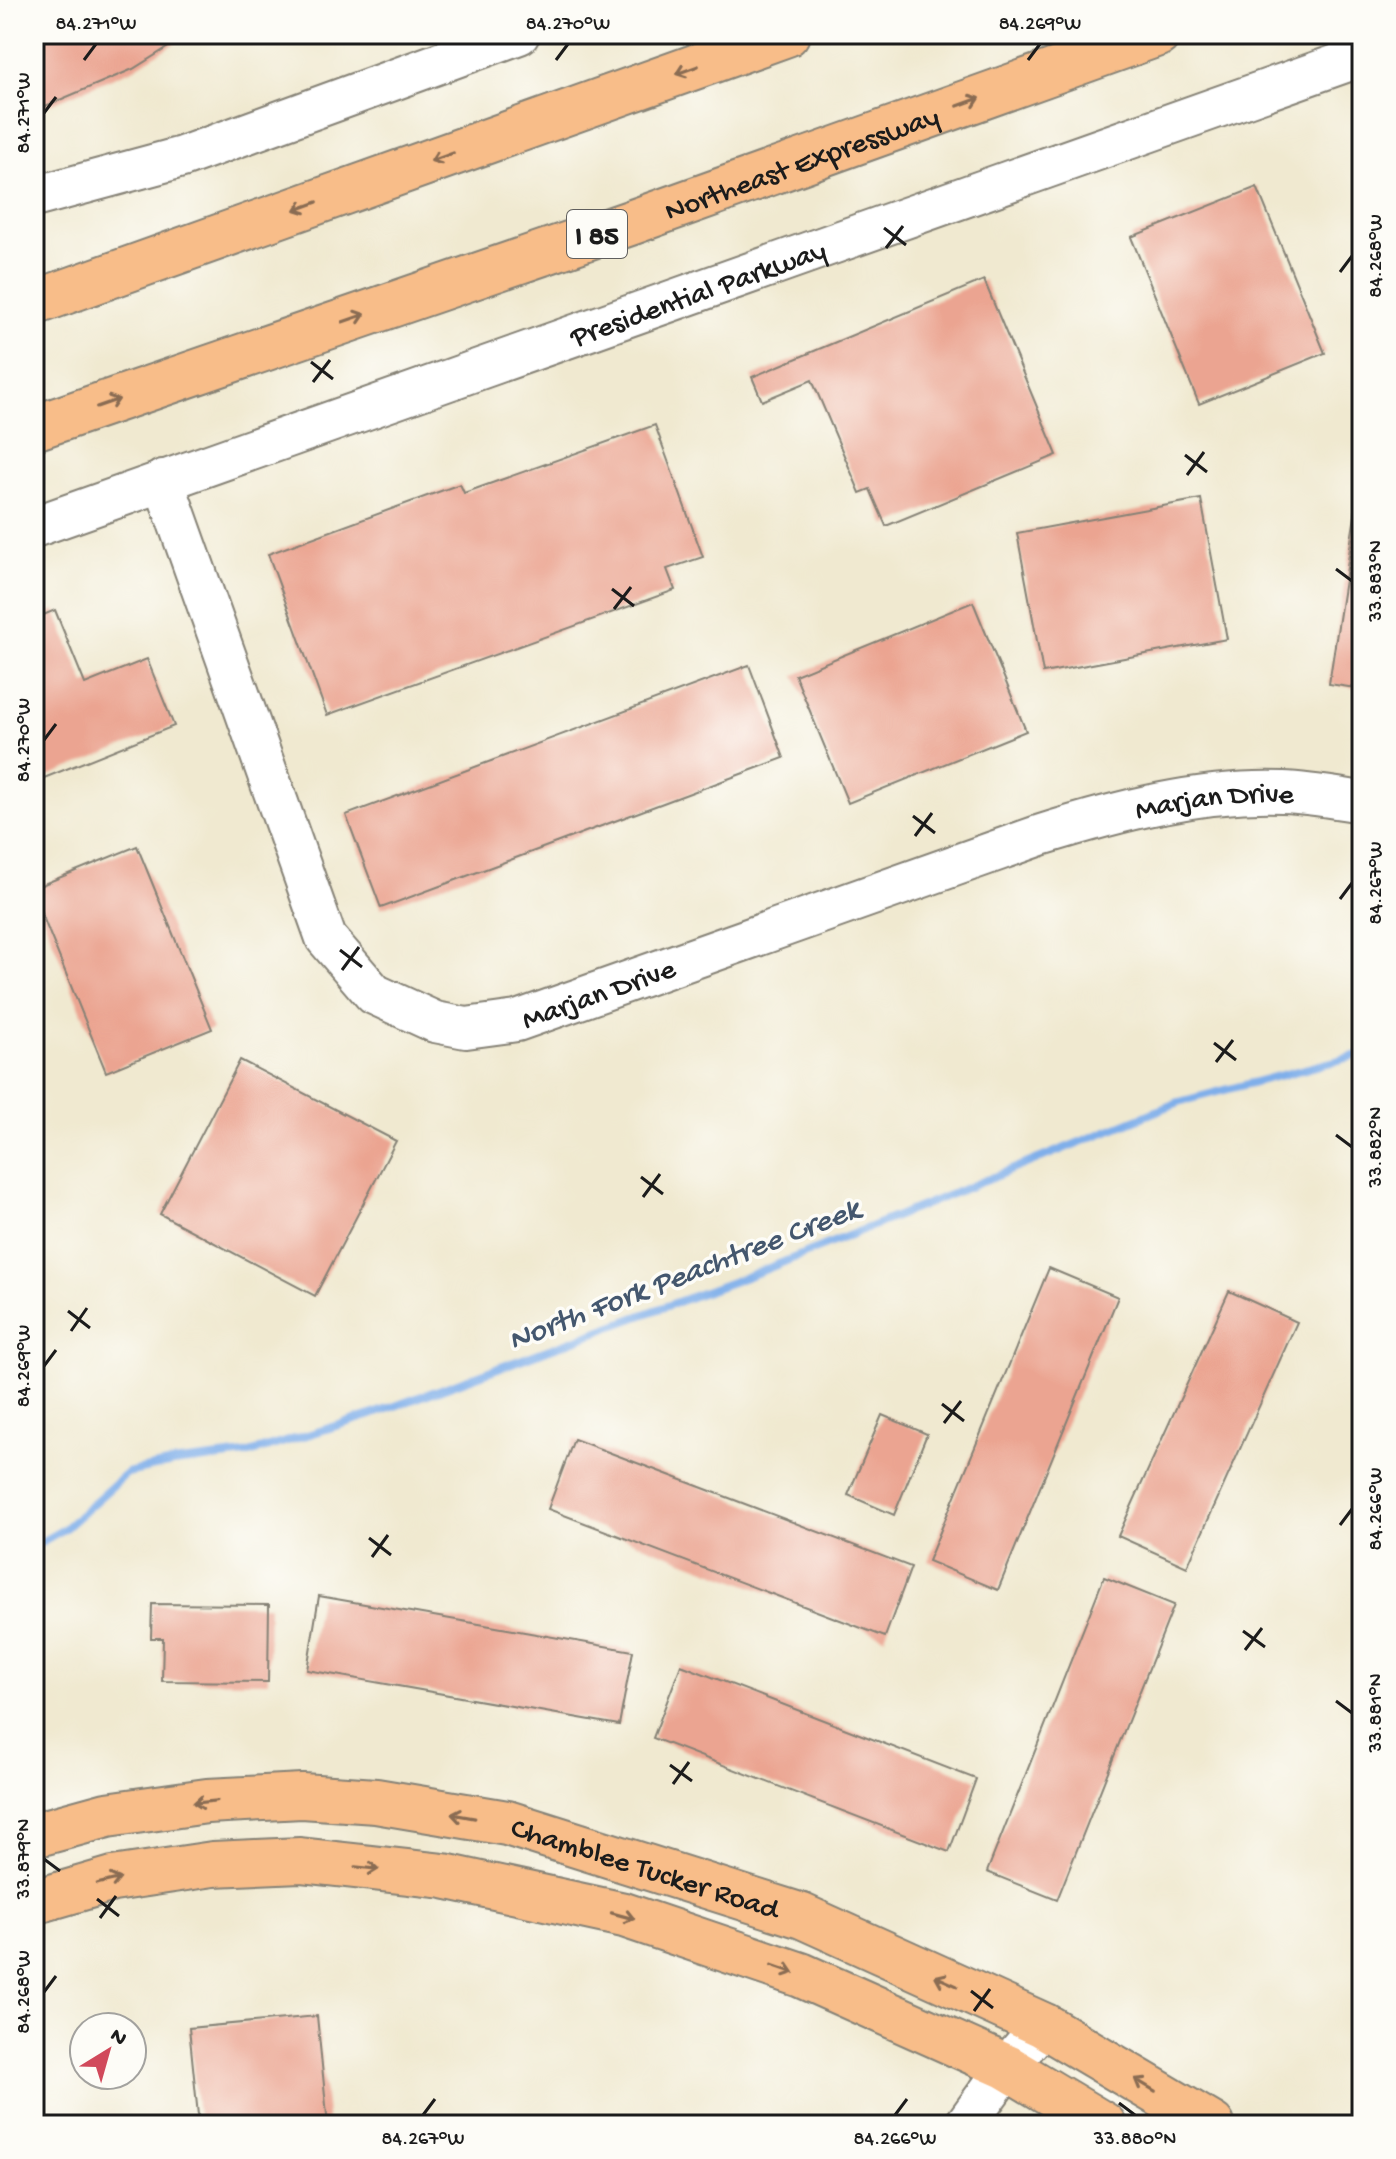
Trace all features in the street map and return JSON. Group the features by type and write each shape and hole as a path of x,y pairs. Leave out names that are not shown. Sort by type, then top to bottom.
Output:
{"main road":[{"path":"34,303 787,34"},
{"name":"Northeast Expressway","path":"34,428 630,223 1158,34"},
{"name":"Chamblee Tucker Road","path":"34,1835 107,1815 207,1801 302,1796 376,1801 507,1823 802,1916 1043,2025 1212,2125"},
{"name":"Chamblee Tucker Road","path":"34,1902 113,1879 213,1864 300,1860 444,1876 624,1915 801,1975 1007,2067 1104,2125"}],"street":[{"path":"34,197 182,157 519,34"},
{"name":"Presidential Parkway","path":"34,527 1362,56"},
{"name":"Marjan Drive","path":"163,480 326,938 374,994 435,1022 466,1028 517,1021 1041,835 1104,816 1209,796 1282,792 1362,802"},
{"path":"965,2125 1007,2067 1043,2025"}],"building":[{"path":"34,34 189,34 133,69 36,110"},
{"path":"1257,187 1325,353 1199,404 1131,237"},
{"path":"984,280 1057,455 886,526 870,489 860,493 812,380 762,401 752,377"},
{"path":"655,425 703,557 667,569 675,590 327,715 268,554 460,484 464,493"},
{"path":"1362,484 1362,689 1329,684"},
{"path":"1201,499 1227,639 1043,673 1017,533"},
{"path":"973,602 1026,731 848,803 795,675"},
{"path":"55,610 85,684 147,659 174,726 34,782 34,619"},
{"path":"749,665 784,758 381,908 346,815"},
{"path":"137,846 212,1029 106,1072 34,895 34,888"},
{"path":"240,1060 396,1141 315,1296 160,1214"},
{"path":"1049,1268 1118,1297 998,1590 928,1561"},
{"path":"1229,1291 1297,1322 1187,1567 1118,1536"},
{"path":"882,1415 927,1434 894,1515 848,1495"},
{"path":"574,1439 911,1567 885,1637 548,1509"},
{"path":"1104,1577 1174,1605 1057,1900 987,1872"},
{"path":"319,1596 633,1651 619,1725 307,1670"},
{"path":"152,1604 269,1605 268,1682 162,1681 163,1638 151,1638"},
{"path":"681,1665 976,1779 949,1852 653,1738"},
{"path":"317,2016 328,2125 199,2125 189,2028"}],"waterway":[{"name":"North Fork Peachtree Creek","path":"34,1546 64,1529 127,1473 172,1463 246,1454 368,1416 759,1272 1179,1102 1362,1054"}]}
